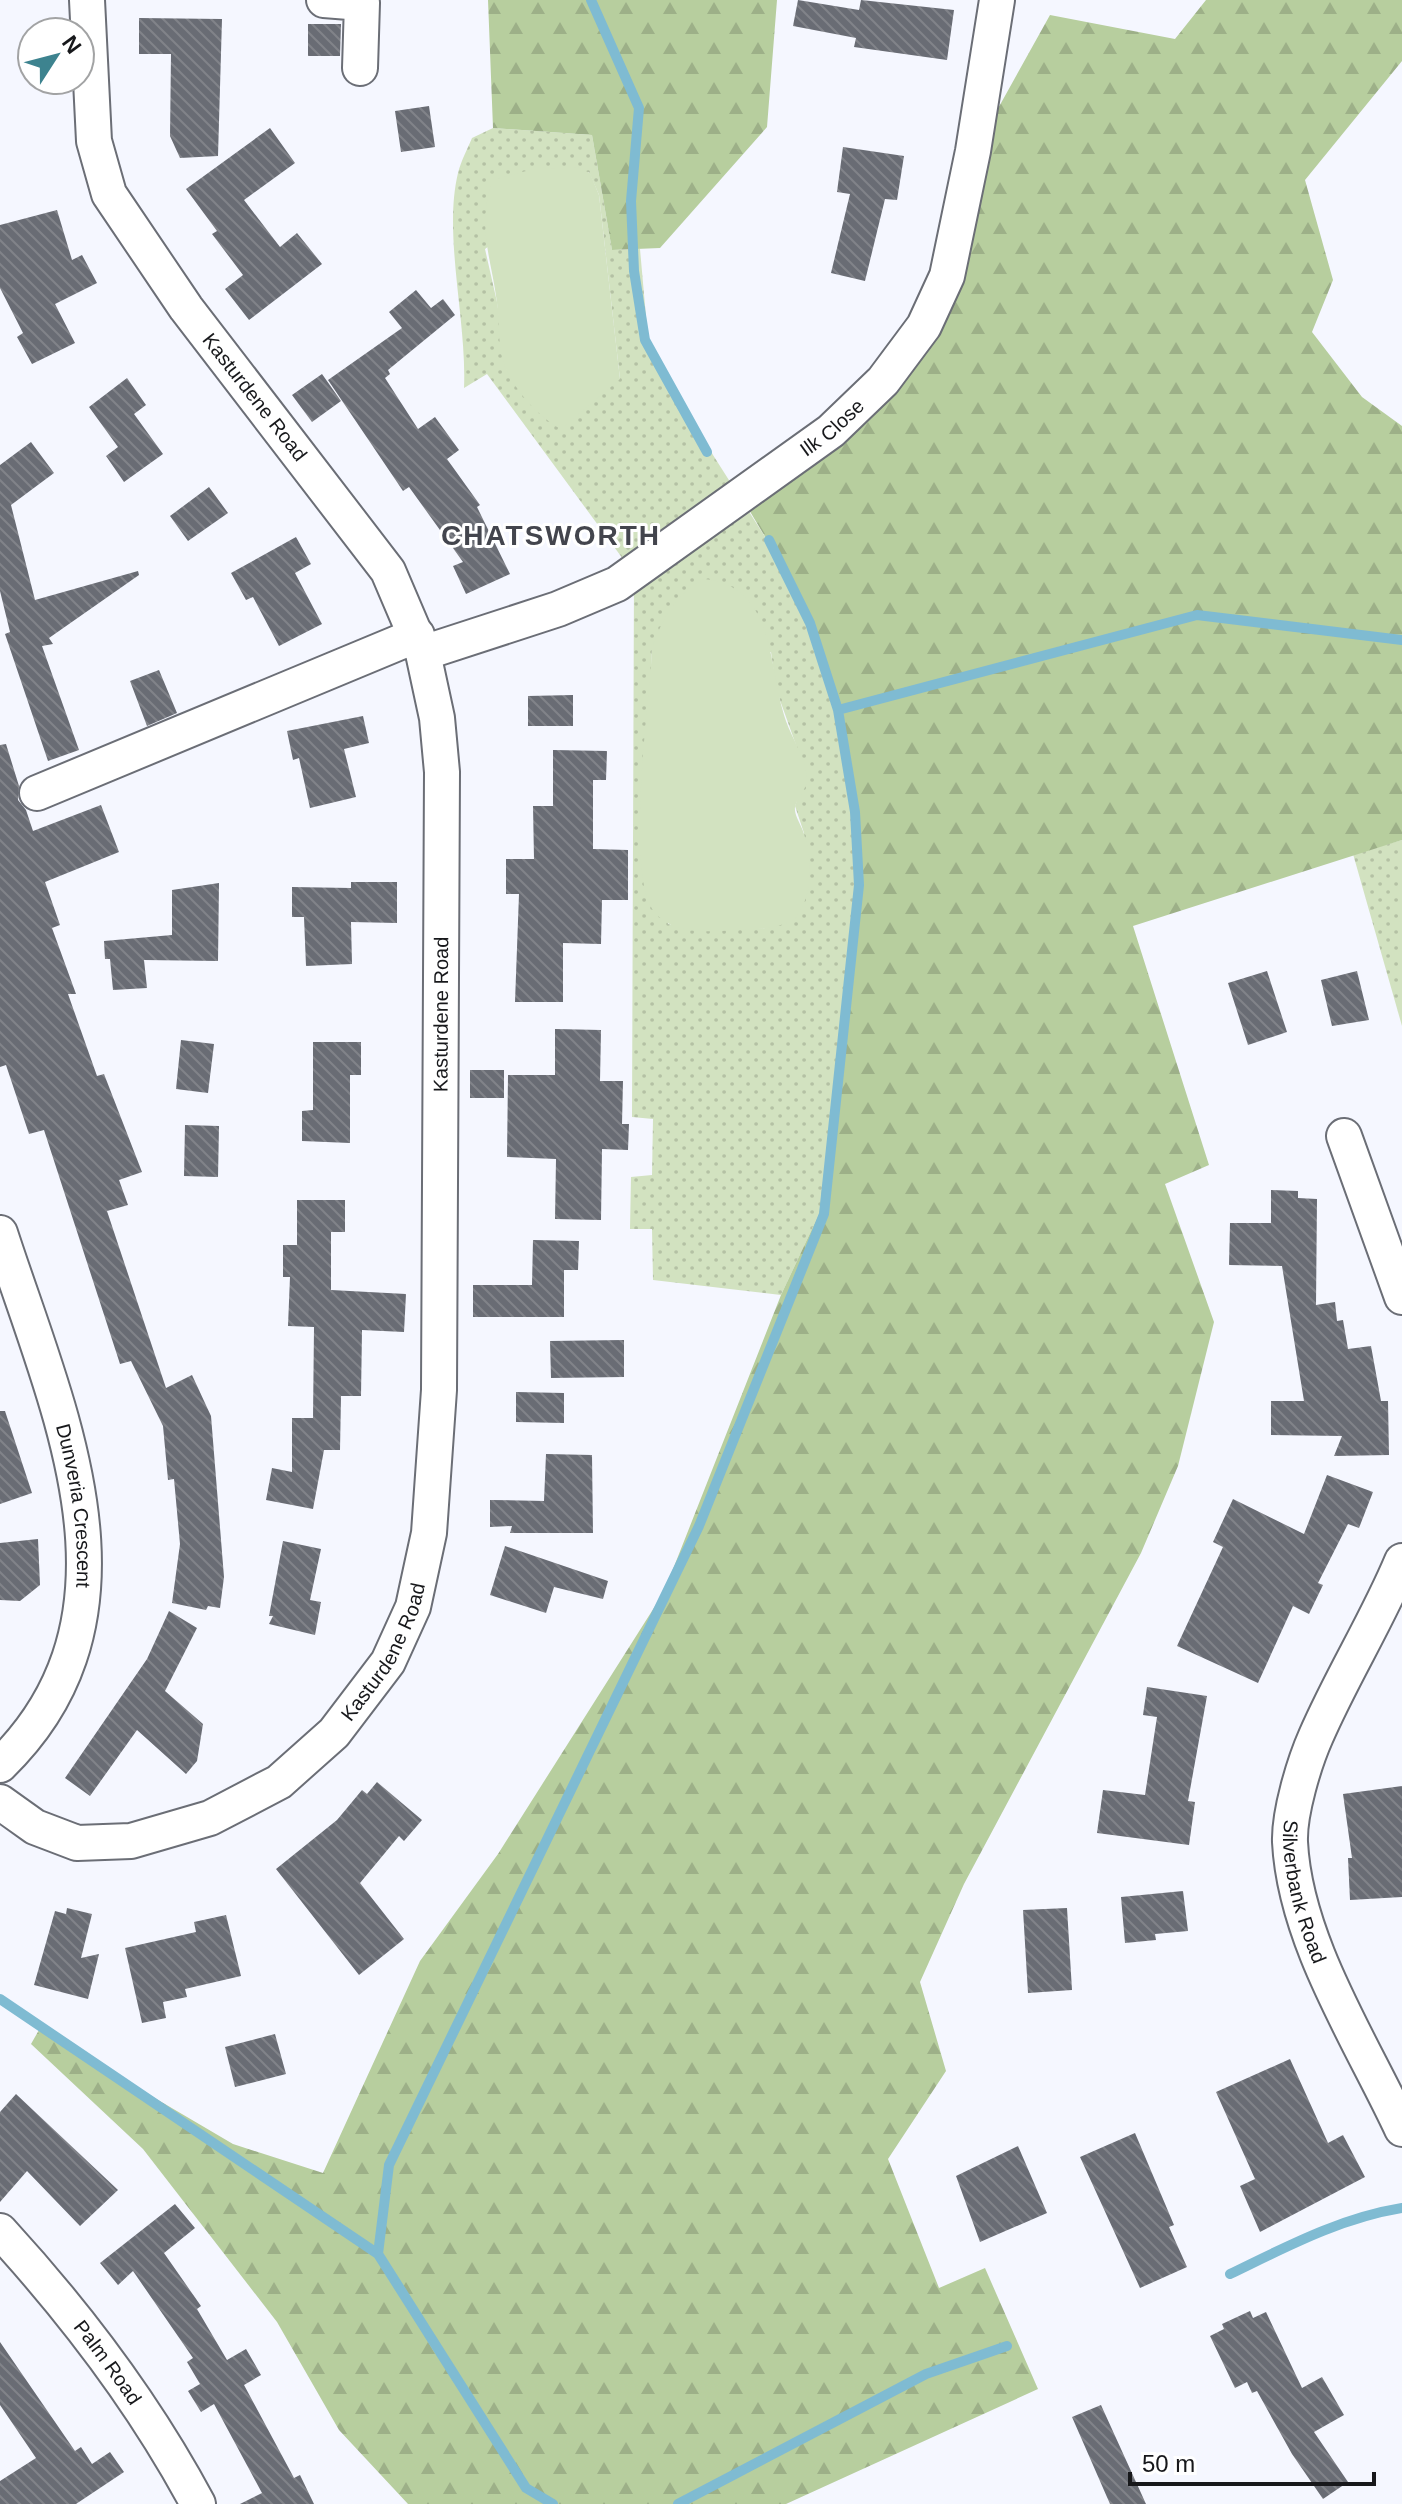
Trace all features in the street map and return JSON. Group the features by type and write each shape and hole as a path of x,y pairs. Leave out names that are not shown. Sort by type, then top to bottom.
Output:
{"street":[{"name":"Kasturdene Road","path":"0,1802 35,1827 77,1843 131,1841 210,1818 279,1782 334,1733 388,1662 413,1607 429,1533 439,1390 442,772 437,718 420,644 388,571 186,308 109,194 94,141 87,0"},
{"path":"324,0 362,3 360,68"},
{"name":"Ilk Close","path":"37,793 420,644 558,609 617,584 831,431 883,381 924,326 947,276 973,151 997,0"},
{"path":"1344,1136 1402,1297"},
{"name":"Dunveria Crescent","path":"0,1233 70,1447 83,1510 85,1585 74,1645 57,1688 29,1736 0,1765"},
{"name":"Silverbank Road","path":"1402,1561 1315,1738 1300,1784 1290,1840 1298,1888 1318,1956 1402,2129"},
{"name":"Palm Road","path":"0,2231 116,2368 169,2450 198,2504"}],"green space":[{"path":"488,0 777,0 767,127 660,248 612,250 592,135 493,128"},
{"path":"1206,0 1402,0 1402,61 1305,180 1333,280 1312,332 1362,397 1402,426 1402,840 1133,926 1209,1165 1165,1184 1214,1322 1178,1466 1141,1553 964,1884 920,1982 946,2071 888,2159 939,2288 985,2268 1038,2389 786,2504 408,2504 339,2430 277,2322 143,2149 31,2044 39,2030 233,2144 323,2173 420,1961 498,1854 664,1592 781,1295 819,1214 857,886 851,809 835,711 808,625 767,540 742,498 926,330 976,148 1050,15 1175,39"},
{"path":"493,128 592,135 612,250 640,249 648,339 713,455 767,540 808,625 835,711 851,809 857,886 819,1214 781,1295 653,1280 652,1229 630,1229 631,1177 652,1175 653,1119 632,1117 634,574 487,374 464,388 453,223 458,173 472,138","holes":["589,172 599,195 620,379 507,370 485,249","652,649 771,652 776,689 806,773 795,806 804,833 766,928 706,931 668,924 650,701"]},
{"path":"576,167 590,173 599,195 620,379 561,429 530,404 517,388 504,363 485,229 492,180 530,170"},
{"path":"704,579 727,585 744,596 756,612 765,630 784,715 806,771 807,783 795,810 809,853 809,888 795,919 767,928 692,931 677,927 656,914 646,895 641,865 641,788 652,649 671,609 686,592"},
{"path":"1402,840 1402,1026 1353,854"}],"building":[{"path":"798,0 859,10 861,0 954,10 947,60 854,47 856,38 793,26"},
{"path":"139,18 222,19 218,156 180,158 170,136 171,54 139,54"},
{"path":"308,24 341,24 340,56 308,56"},
{"path":"429,106 435,147 401,152 395,111"},
{"path":"270,128 295,163 244,200 280,247 297,233 322,264 249,320 225,289 243,275 212,234 217,231 186,189"},
{"path":"843,147 904,156 897,200 885,199 865,281 831,273 850,194 837,192"},
{"path":"57,210 72,260 82,255 97,283 55,304 75,343 32,364 17,337 23,333 0,288 0,225"},
{"path":"416,290 431,308 443,299 455,315 388,370 390,374 385,378 418,429 435,417 459,450 447,459 480,505 477,507 510,574 466,594 453,566 463,562 409,487 403,491 328,380 402,328 389,312"},
{"path":"322,374 341,401 312,422 292,395"},
{"path":"127,378 146,405 134,414 163,454 124,482 106,456 118,447 89,407"},
{"path":"31,442 54,473 11,505 35,600 138,571 139,575 49,638 53,644 42,646 79,750 48,761 5,634 10,632 0,591 0,465"},
{"path":"209,487 228,513 188,541 170,516"},
{"path":"296,537 311,564 295,573 322,624 279,646 253,597 246,600 231,573"},
{"path":"159,670 177,713 147,726 130,681"},
{"path":"573,695 573,726 528,726 528,696"},
{"path":"363,716 369,743 344,749 356,797 310,808 299,758 293,760 287,731"},
{"path":"6,744 19,786 18,800 26,810 33,831 101,805 119,852 45,882 60,925 52,928 76,994 68,994 97,1076 104,1074 142,1172 119,1180 128,1205 107,1211 166,1388 192,1375 211,1416 224,1577 220,1608 208,1606 206,1610 172,1603 180,1544 174,1479 168,1480 163,1426 131,1361 120,1364 44,1130 29,1134 6,1065 0,1067 0,745"},
{"path":"553,750 607,751 606,780 593,780 593,849 628,850 628,900 602,900 601,944 563,943 563,1002 515,1002 519,894 506,894 506,859 534,859 533,806 553,806"},
{"path":"351,882 397,882 397,923 351,922 352,964 306,966 304,917 292,917 292,887 351,888"},
{"path":"219,883 218,961 144,960 147,988 113,990 110,959 105,959 104,941 172,935 172,890"},
{"path":"1267,971 1287,1032 1248,1045 1228,983"},
{"path":"1357,971 1369,1020 1332,1026 1321,980"},
{"path":"555,1029 601,1030 600,1081 623,1081 622,1124 629,1124 628,1150 602,1149 601,1220 555,1219 556,1159 507,1157 508,1075 555,1075"},
{"path":"181,1040 214,1044 208,1093 176,1089"},
{"path":"313,1042 361,1042 361,1075 350,1075 350,1143 302,1141 302,1111 313,1110"},
{"path":"470,1070 504,1070 504,1098 470,1098"},
{"path":"185,1125 219,1126 218,1177 184,1176"},
{"path":"1271,1190 1298,1191 1298,1198 1317,1199 1316,1305 1335,1302 1337,1321 1343,1320 1348,1349 1371,1346 1381,1401 1388,1401 1389,1455 1334,1456 1342,1436 1271,1435 1271,1401 1304,1401 1282,1266 1229,1265 1230,1223 1271,1223"},
{"path":"297,1200 345,1200 345,1232 331,1232 331,1290 406,1294 404,1332 362,1330 361,1396 341,1396 340,1450 324,1450 313,1509 266,1500 272,1468 292,1472 292,1418 313,1418 314,1327 288,1326 290,1277 283,1277 283,1245 297,1245"},
{"path":"533,1240 579,1241 578,1270 564,1270 564,1317 473,1317 473,1285 532,1285"},
{"path":"624,1340 624,1377 551,1378 550,1341"},
{"path":"516,1392 564,1393 564,1423 516,1422"},
{"path":"0,1411 5,1411 32,1493 0,1504"},
{"path":"546,1454 592,1455 593,1533 510,1533 512,1526 490,1527 490,1500 544,1501"},
{"path":"1327,1475 1373,1492 1359,1528 1348,1524 1318,1583 1323,1585 1309,1614 1293,1606 1258,1683 1177,1646 1223,1547 1213,1542 1233,1499 1304,1534"},
{"path":"38,1539 40,1585 20,1601 0,1600 0,1543"},
{"path":"283,1541 321,1549 310,1600 321,1602 315,1635 269,1624 273,1616 269,1616"},
{"path":"505,1546 608,1581 603,1599 554,1587 546,1613 490,1595"},
{"path":"169,1611 197,1628 165,1691 203,1724 197,1761 186,1774 137,1730 90,1796 65,1778 147,1659"},
{"path":"1147,1687 1207,1696 1188,1801 1195,1802 1189,1845 1097,1833 1103,1790 1145,1795 1157,1717 1143,1715"},
{"path":"377,1782 422,1820 404,1841 399,1836 360,1883 404,1939 359,1975 276,1869 337,1820 362,1790 367,1794"},
{"path":"1402,1786 1402,1897 1350,1900 1348,1858 1352,1858 1343,1794"},
{"path":"1183,1891 1188,1931 1155,1934 1156,1940 1125,1943 1121,1897"},
{"path":"67,1908 92,1914 81,1958 99,1954 88,1999 34,1985 55,1911 66,1914"},
{"path":"1067,1908 1072,1990 1028,1993 1023,1910"},
{"path":"226,1915 241,1976 185,1989 187,1997 163,2002 166,2018 142,2023 125,1948 196,1932 194,1922"},
{"path":"275,2034 286,2074 235,2087 225,2047"},
{"path":"1290,2059 1328,2143 1343,2135 1365,2177 1260,2232 1240,2186 1255,2179 1216,2092"},
{"path":"16,2094 118,2190 80,2226 27,2171 0,2202 0,2112"},
{"path":"1135,2133 1174,2225 1169,2227 1187,2267 1140,2288 1080,2157"},
{"path":"1018,2146 1047,2213 980,2242 956,2176"},
{"path":"175,2204 195,2228 164,2253 201,2306 197,2309 227,2360 246,2349 261,2375 244,2385 294,2478 300,2475 314,2504 240,2504 262,2493 214,2404 201,2412 188,2391 200,2384 187,2362 193,2358 133,2271 118,2285 100,2263"},
{"path":"1250,2311 1253,2318 1266,2312 1302,2388 1322,2377 1344,2415 1314,2432 1348,2482 1323,2499 1292,2454 1257,2391 1252,2393 1247,2382 1235,2388 1210,2336 1224,2329 1222,2324"},
{"path":"0,2342 75,2451 81,2447 92,2464 110,2452 124,2472 76,2504 0,2504 0,2481 36,2458 0,2405"},
{"path":"1101,2405 1146,2504 1110,2504 1072,2417"}],"waterway":[{"path":"591,0 639,108 631,201 634,271 645,340 707,452"},
{"path":"553,2504 526,2488 378,2254 389,2165 699,1526 824,1214 859,885 855,812 838,710 810,623 769,540"},
{"path":"838,710 1197,615 1402,640"},
{"path":"0,1999 378,2254"},
{"path":"1230,2274 1335,2226 1402,2208"},
{"path":"678,2504 926,2374 1007,2346"}],"district":[{"name":"CHATSWORTH","path":"551,535"}]}
